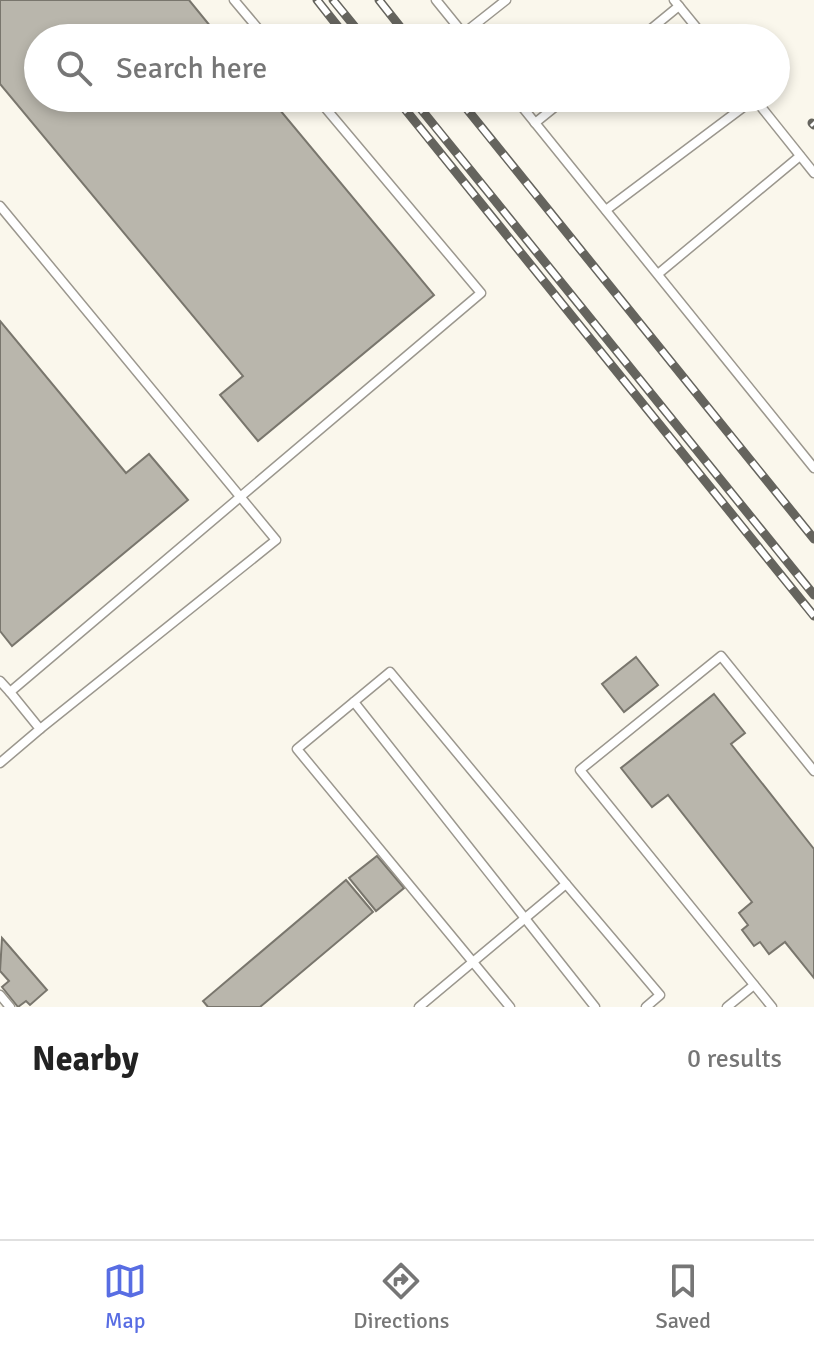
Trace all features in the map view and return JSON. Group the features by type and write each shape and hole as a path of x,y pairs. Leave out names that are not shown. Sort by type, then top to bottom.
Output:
{"lane":[{"path":"234,0 254,24"},
{"path":"436,0 455,24"},
{"path":"479,24 506,0"},
{"path":"655,24 677,3 694,24"},
{"path":"10,692 481,293 329,112"},
{"path":"526,112 814,468"},
{"path":"535,123 549,112"},
{"path":"606,210 736,112"},
{"path":"765,112 814,173"},
{"path":"658,274 800,156"},
{"path":"0,206 276,540 0,763"},
{"path":"772,1007 580,770 721,656 814,771"},
{"path":"510,1007 297,749 390,672 660,995 646,1007"},
{"path":"0,681 40,729"},
{"path":"354,702 595,1007"},
{"path":"419,1007 566,884"},
{"path":"727,1007 754,985"},
{"path":"0,995 10,1007"}],"building":[{"path":"0,0 189,0 209,24 24,24 24,112 282,112 434,295 258,441 220,395 243,376 0,84"},
{"path":"0,321 126,473 149,454 188,500 12,646 0,631"},
{"path":"636,657 658,685 624,712 602,684"},
{"path":"714,694 745,733 731,744 814,849 814,978 785,942 769,954 760,942 754,946 742,930 748,925 739,913 752,902 668,795 652,807 621,768"},
{"path":"377,856 404,888 376,911 349,878"},
{"path":"346,880 373,912 260,1007 208,1007 203,1001"},
{"path":"2,938 47,990 30,1005 26,1001 18,1007 2,987 9,981 0,971"}],"railway":[{"path":"317,0 336,24"},
{"path":"333,0 353,24"},
{"path":"379,0 398,24"},
{"path":"407,112 814,616"},
{"path":"423,112 814,595"},
{"path":"469,112 814,539"}]}
